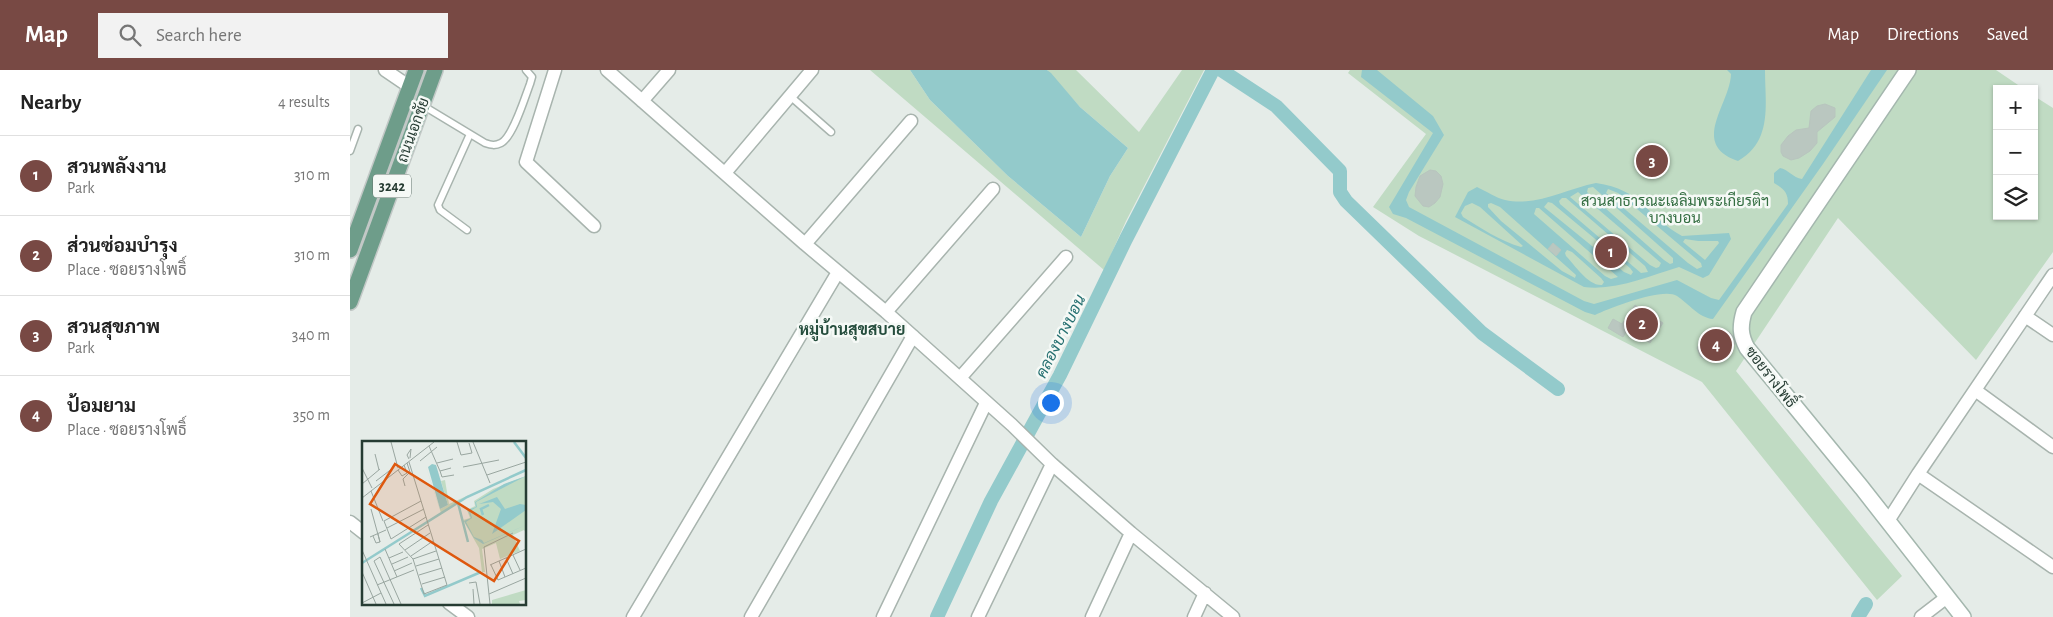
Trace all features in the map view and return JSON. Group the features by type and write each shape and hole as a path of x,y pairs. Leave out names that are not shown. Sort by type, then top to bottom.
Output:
{"main road":[{"name":"ถนนเอกชัย","path":"350,250 416,70"},
{"name":"ถนนเอกชัย","path":"350,302 435,70"}],"street":[{"path":"385,70 410,87"},
{"path":"555,70 526,162 594,226"},
{"path":"607,70 724,174 886,312 1012,425 1052,464 1131,533 1233,617"},
{"path":"642,102 669,70"},
{"path":"724,174 812,70"},
{"name":"ซอยรางโพธิ์","path":"1908,70 1744,312 1740,325 1742,338 1747,348 1888,521 1963,617"},
{"path":"805,244 911,121"},
{"path":"886,312 993,189"},
{"path":"960,378 1066,257"},
{"path":"633,617 838,272"},
{"path":"1888,521 2053,275"},
{"path":"2025,316 2053,335"},
{"path":"751,617 913,336"},
{"path":"1975,390 2053,447"},
{"path":"883,617 986,403"},
{"path":"978,617 1052,464"},
{"path":"1918,474 2053,567"},
{"path":"350,522 362,531"},
{"path":"1092,617 1131,533"},
{"path":"1194,617 1204,593"},
{"path":"1921,617 1947,597"},
{"path":"450,604 468,617"}],"lane":[{"path":"422,105 492,146 502,143 509,135 532,78 526,70"},
{"path":"790,96 831,132"},
{"path":"350,151 358,129"},
{"path":"467,230 440,210 438,205 470,134"}],"green space":[{"path":"870,70 910,70 930,100 1008,176 1081,237 1110,176 1128,148 1080,107 1047,70 1076,70 1139,132 1182,70 1204,70 1126,221 1104,270"},
{"name":"สวนสาธารณะเฉลิมพระเกียรติฯ บางบอน","path":"1350,70 1996,70 2018,85 1993,85 1993,220 2038,220 2038,99 2053,108 2053,252 1976,360 1838,218 1736,371 1902,576 1877,600 1702,382 1419,236 1373,207 1426,134 1348,73"}],"water":[{"path":"910,70 1047,70 1080,107 1128,148 1110,176 1081,237 1008,176 930,100"},
{"path":"1362,70 1377,70 1433,116 1444,135 1409,192 1406,200 1409,207 1584,301 1594,304 1677,280 1711,298 1719,300 1788,204 1785,191 1774,183 1774,173 1780,168 1802,179 1871,70 1887,70 1713,319 1703,316 1677,296 1670,294 1649,296 1595,315 1585,312 1406,218 1393,214 1389,207 1433,133 1361,77"},
{"path":"1727,70 1765,70 1766,108 1762,132 1757,143 1749,153 1738,161 1724,154 1716,145 1714,134 1729,86 1731,74"},
{"path":"1596,183 1624,191 1634,197 1670,229 1682,236 1729,233 1731,239 1709,275 1703,278 1679,267 1620,285 1596,288 1584,287 1455,217 1468,192 1477,187 1502,199 1517,202 1540,199","holes":["1593,187 1673,258 1673,263 1670,264 1664,260 1587,192 1588,188","1608,189 1618,193 1701,263 1702,267 1697,269 1606,193","1578,192 1661,263 1656,268 1650,265 1570,197","1562,198 1566,198 1645,266 1648,272 1641,273 1560,204 1559,201","1548,202 1552,203 1633,272 1631,275 1624,272 1544,207","1472,203 1480,207 1523,246 1521,247 1498,238 1463,217 1461,213 1465,206","1491,203 1500,207 1576,275 1575,278 1562,271 1501,221 1488,207 1488,204","1536,208 1539,208 1618,277 1611,279 1605,276 1534,214","1685,239 1718,241 1719,243 1705,260 1683,242","1567,250 1572,252 1604,282 1602,285 1592,282 1566,256"]}],"building":[{"path":"1825,104 1835,108 1835,117 1817,132 1817,143 1810,151 1799,158 1791,160 1783,156 1781,145 1788,136 1796,130 1809,128 1811,111 1817,106"},
{"path":"1430,170 1436,171 1441,176 1443,184 1440,197 1429,207 1423,206 1415,196 1420,176"},
{"path":"1616,234 1624,241 1620,246 1612,239"},
{"path":"1553,243 1561,250 1556,256 1548,249"},
{"path":"1635,305 1663,323 1650,343 1628,329 1623,337 1608,328 1613,319 1622,324"},
{"path":"1714,330 1729,332 1736,342 1720,358 1703,358 1700,356 1697,348 1705,336"}],"waterway":[{"name":"คลองบางบอน","path":"937,617 991,501 1060,375 1126,239 1213,70"},
{"path":"1221,70 1276,106 1340,171 1340,192 1346,201 1482,333 1558,389"},
{"path":"1858,617 1866,604"}],"place":[{"name":"สวนสุขภาพ","path":"1652,161"},
{"name":"สวนพลังงาน","path":"1611,252"},
{"name":"ส่วนซ่อมบำรุง","path":"1642,324"},
{"name":"ป้อมยาม","path":"1716,345"}],"district":[{"name":"หมู่บ้านสุขสบาย","path":"852,329"}]}
